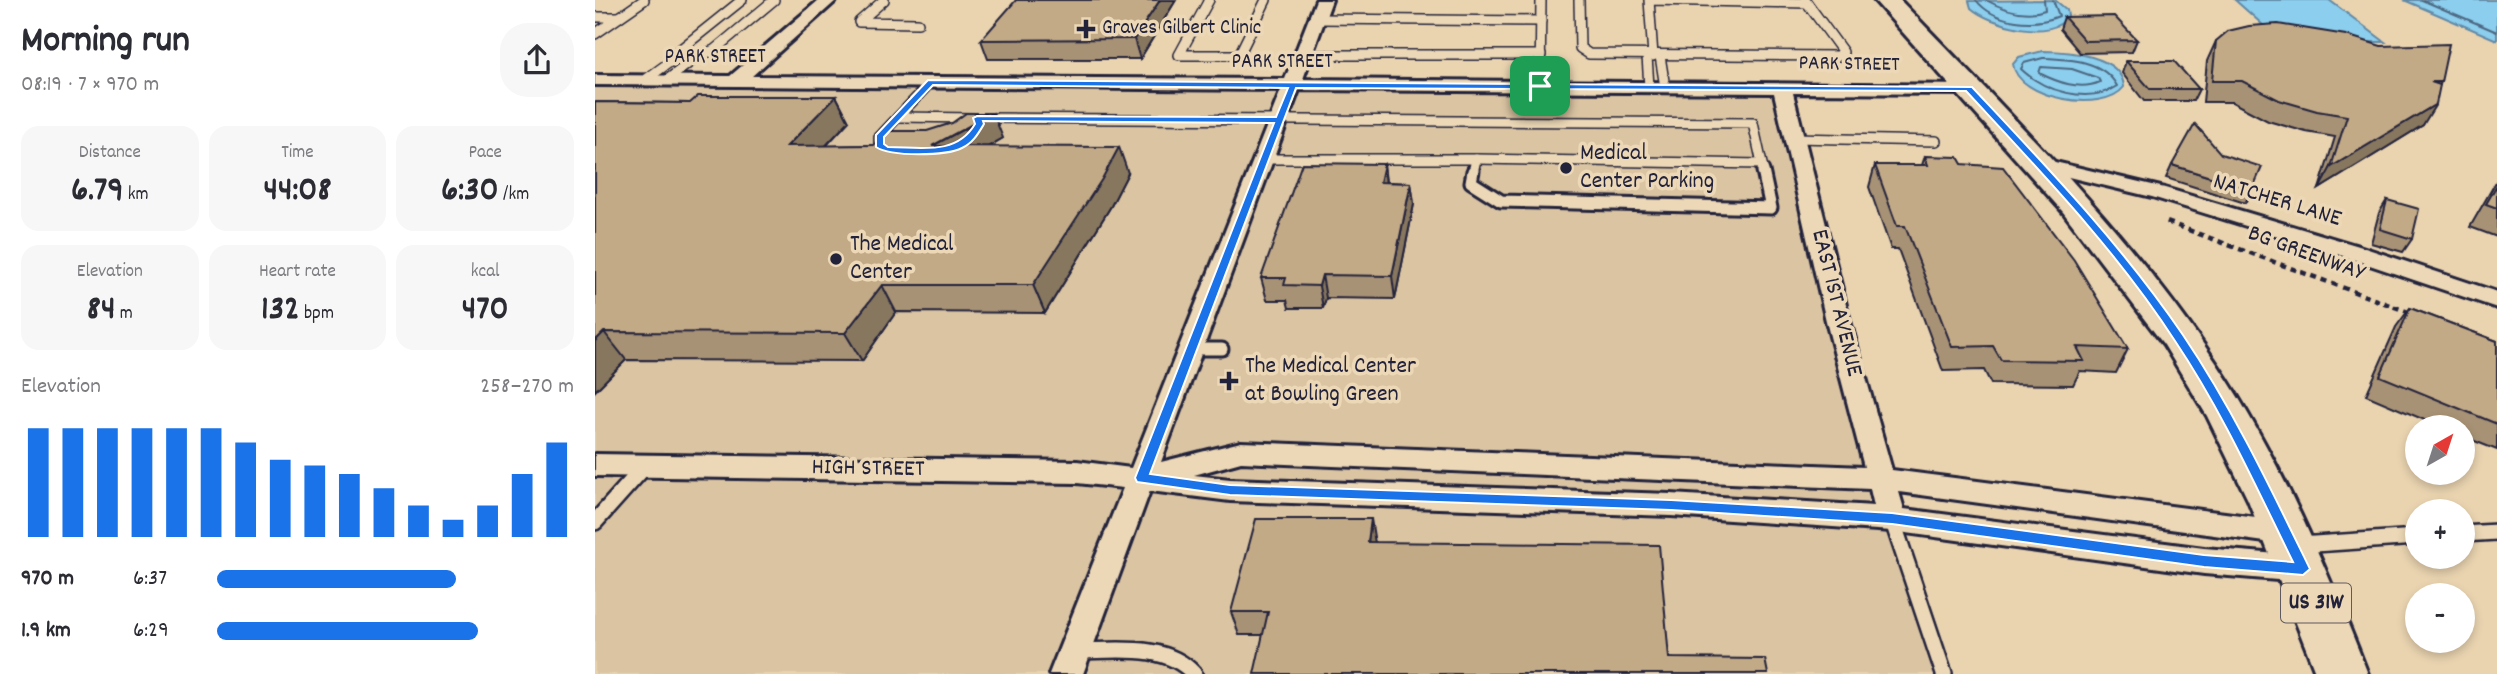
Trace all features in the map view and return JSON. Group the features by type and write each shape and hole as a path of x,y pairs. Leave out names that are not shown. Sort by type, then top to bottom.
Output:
{"main road":[{"name":"US 31W","path":"1886,0 2038,164 2120,258 2179,337 2231,421 2294,549 2342,674"}],"street":[{"path":"736,80 828,0"},
{"path":"1070,662 1324,0"},
{"name":"PARK STREET","path":"595,80 1969,89"},
{"name":"EAST 1ST AVENUE","path":"1782,87 1838,321 1892,519"},
{"name":"NATCHER LANE","path":"2038,164 2158,192 2351,251 2497,300"},
{"path":"1142,478 1241,452 1882,479 2294,549"},
{"name":"HIGH STREET","path":"595,465 1077,472 1230,490 1671,505 1892,519 2204,561 2294,549"}],"lane":[{"path":"595,34 644,0"},
{"path":"645,80 674,59 677,52 742,0"},
{"path":"667,80 697,57 714,50 774,0"},
{"path":"884,0 859,22 918,23"},
{"path":"1209,0 1179,55 1239,55 1266,0"},
{"path":"1540,86 1541,0"},
{"path":"1579,0 1581,51 1599,55 1653,56 1842,56 1843,52 1806,1 1649,0 1653,56 1657,87"},
{"path":"595,17 619,17"},
{"path":"1317,19 1541,20"},
{"path":"1304,55 1541,55"},
{"path":"1653,56 1657,87"},
{"path":"900,150 886,149 879,145 879,137 931,82"},
{"path":"898,117 1753,123 1770,208 1501,201 1471,182 1476,159"},
{"path":"976,131 980,124 977,118"},
{"path":"1794,138 1936,141"},
{"path":"1265,159 1476,159 1761,164"},
{"path":"1191,349 1222,349"},
{"path":"595,522 645,466"},
{"path":"1892,519 1944,674"},
{"path":"2475,533 2497,532"},
{"path":"2294,549 2405,538"},
{"path":"1070,662 1168,653 1189,665 1194,674"}],"path":[{"name":"BG GREENWAY","path":"2164,220 2420,317"}],"shaded area":[{"name":"The Medical Center at Bowling Green","path":"595,81 1782,87 1944,674 595,674"}],"water":[{"path":"2055,0 2067,10 2068,16 2060,24 2035,30 1991,20 1971,8 1969,1"},
{"path":"2235,0 2329,0 2385,42 2282,42"},
{"path":"2404,0 2497,0 2497,40"},
{"path":"2043,51 2079,54 2104,62 2121,76 2124,87 2114,95 2099,100 2063,99 2045,94 2029,86 2018,76 2013,64 2019,57"}],"building":[{"path":"1016,0 1160,0 1134,39 981,40"},
{"path":"2114,16 2137,40 2085,41 2064,17"},
{"path":"2278,24 2346,35 2381,46 2449,44 2441,82 2431,82 2440,85 2436,104 2331,167 2347,116 2279,100 2242,81 2212,81 2216,41 2228,31"},
{"path":"2126,61 2174,61 2199,89 2150,89"},
{"name":"The Medical Center","path":"698,96 836,96 787,146 874,145 886,131 927,131 952,123 966,113 993,113 932,146 1119,147 1102,179 1033,285 882,285 845,333 604,332 595,341 595,102 690,103"},
{"path":"2195,124 2221,154 2262,167 2252,190 2172,165"},
{"path":"1925,156 1958,157 1962,164 2003,167 2074,260 2128,349 2077,347 2084,361 2001,360 1993,346 1952,347 1905,226 1897,226 1875,165 1928,165"},
{"path":"1302,163 1384,164 1380,182 1411,183 1392,276 1322,275 1319,286 1284,285 1286,278 1261,278"},
{"path":"2497,185 2497,208 2486,204"},
{"path":"2387,200 2419,209 2412,239 2380,229"},
{"path":"2410,308 2497,341 2497,424 2380,376"},
{"path":"1256,519 1371,519 1368,542 1659,545 1669,658 1765,659 1768,674 1254,674 1268,612 1231,612"}],"place":[{"name":"Graves Gilbert Clinic","path":"1086,29"},
{"name":"Medical Center Parking","path":"1566,168"},
{"name":"The Medical Center","path":"836,259"},
{"name":"The Medical Center at Bowling Green","path":"1229,381"}],"route":[{"path":"1540,86 1293,86 1279,120 977,118 980,124 971,138 958,147 942,151 886,149 879,145 879,137 931,82 1293,86 1142,478 1230,490 1671,505 1892,519 2204,561 2303,569 2231,421 2179,337 2120,258 1969,89 1540,86"}]}
